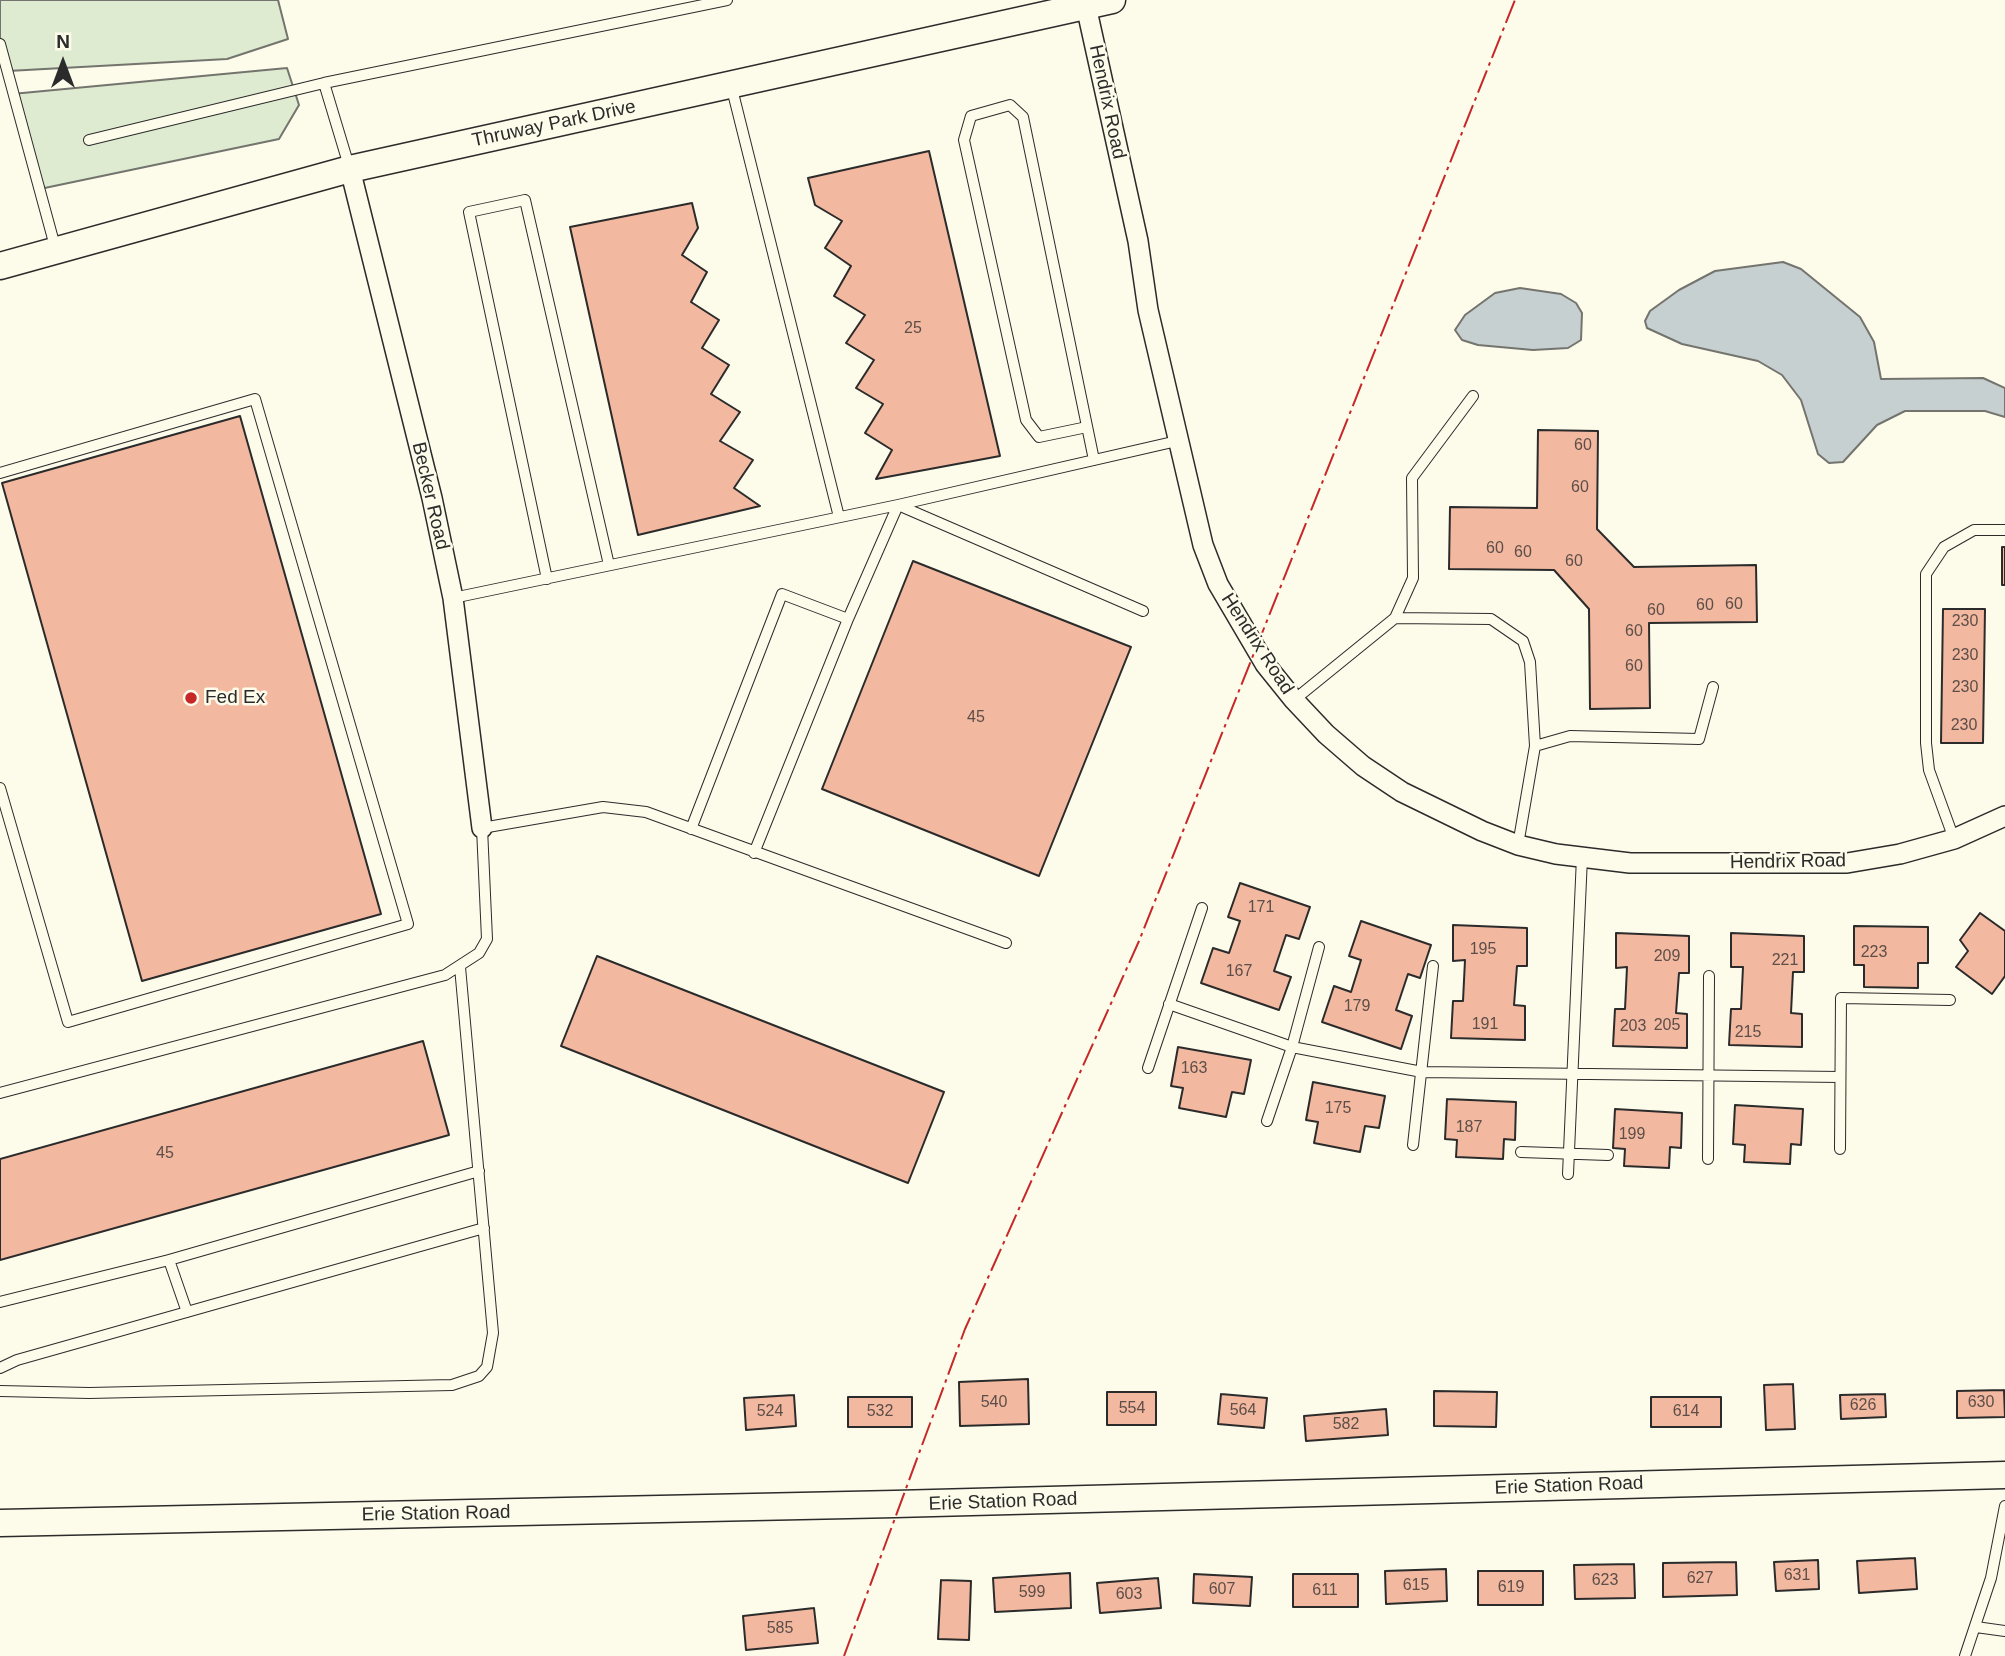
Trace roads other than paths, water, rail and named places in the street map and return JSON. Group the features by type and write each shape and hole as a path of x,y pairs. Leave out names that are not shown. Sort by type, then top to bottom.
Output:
{"main road":[{"name":"Thruway Park Drive","path":"0,266 350,169 1094,2"},
{"name":"Erie Station Road","path":"0,1523 895,1504 2005,1475"}],"street":[{"name":"Hendrix Road","path":"1094,2 1148,310 1194,514 1218,584 1246,635 1294,700 1363,766 1402,792 1462,822 1518,845 1630,863 1847,863 1900,854 1954,839 2005,816"},
{"name":"Becker Road","path":"350,169 432,498 453,598 481,828"}],"lane":[{"path":"89,140 324,83 727,0"},
{"path":"0,44 56,251"},
{"path":"324,83 350,169"},
{"path":"730,85 839,517"},
{"path":"1087,427 1039,437 1026,420 964,140 971,116 1010,105 1023,117 1094,460"},
{"path":"547,579 469,212 491,207 525,200 609,565"},
{"path":"1294,700 1395,618 1413,578 1412,478 1473,396"},
{"path":"0,473 255,399 408,924 68,1022 0,788"},
{"path":"453,598 898,505 1177,441"},
{"path":"898,505 1143,611"},
{"path":"754,853 848,619 898,505"},
{"path":"1954,839 1929,770 1927,757 1926,574 1944,547 1974,530 2005,530"},
{"path":"691,829 782,594 848,619"},
{"path":"1395,618 1490,619 1523,641 1530,662 1535,746 1518,845"},
{"path":"1535,746 1570,736 1699,739 1713,687"},
{"path":"0,1093 445,975 479,953 486,939 481,828 603,807 646,812 1006,943"},
{"path":"1567,1174 1583,857"},
{"path":"1148,1068 1202,908"},
{"path":"1267,1121 1292,1047 1319,947"},
{"path":"1413,1145 1433,966"},
{"path":"0,1391 89,1393 465,1383 479,1376 486,1367 493,1333 460,967"},
{"path":"1708,1159 1709,976"},
{"path":"1840,1149 1841,998 1950,1000"},
{"path":"1169,1004 1292,1047 1422,1072 1840,1077"},
{"path":"1521,1152 1608,1155"},
{"path":"0,1302 169,1260 479,1171"},
{"path":"0,1368 484,1228"},
{"path":"169,1260 187,1312"},
{"path":"1965,1656 1991,1578 2005,1506"},
{"path":"1976,1627 2005,1631"}],"place":[{"name":"Fed Ex","path":"191,698"}]}
